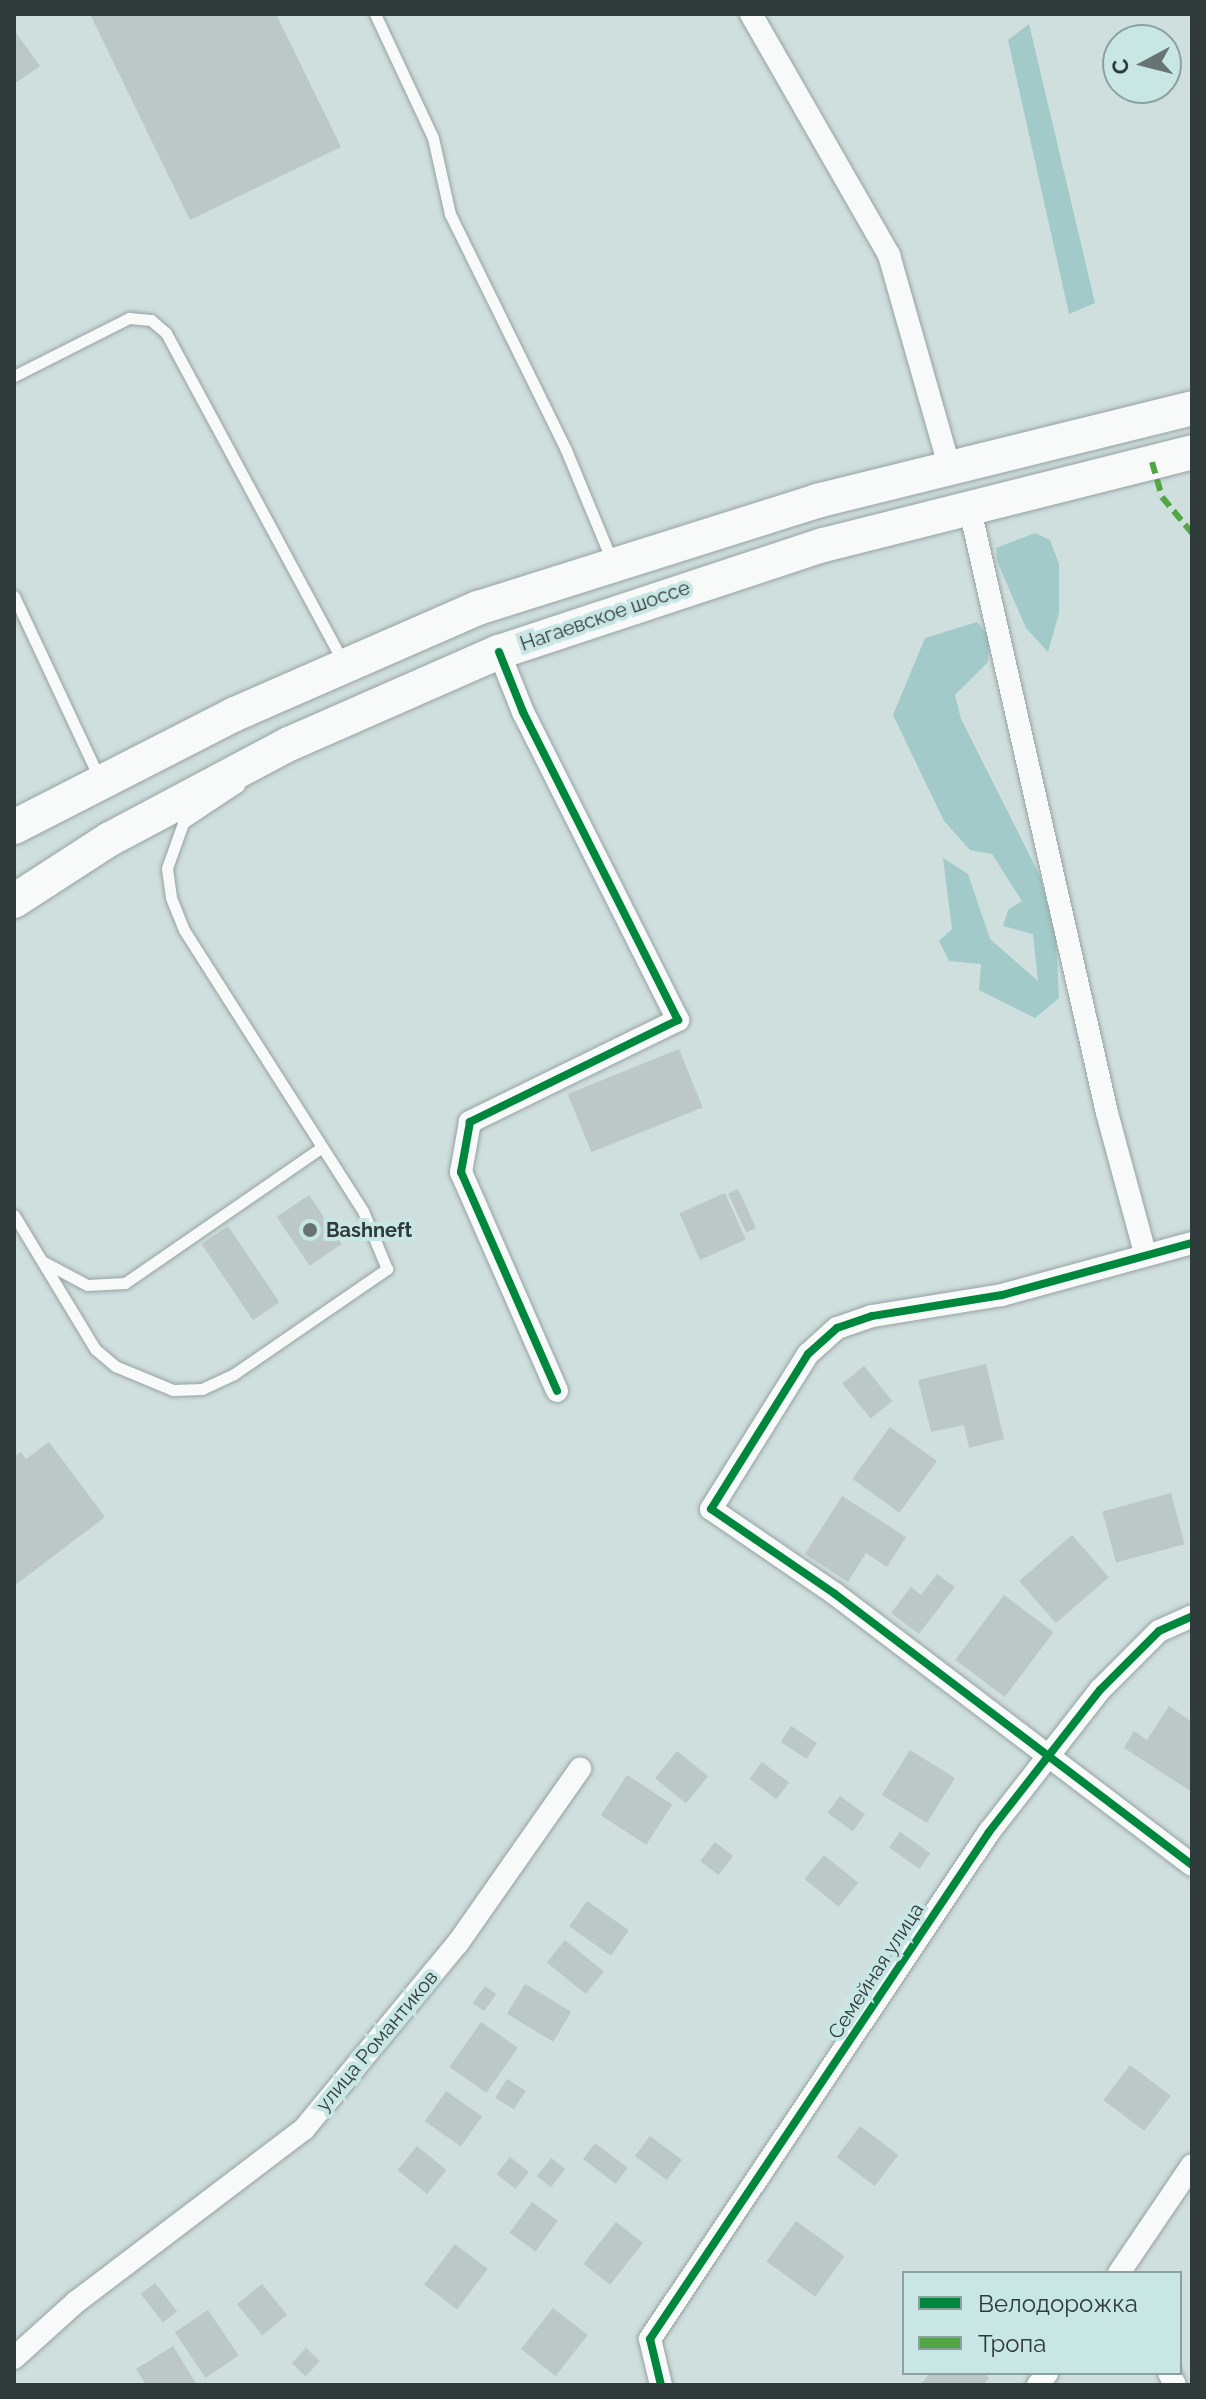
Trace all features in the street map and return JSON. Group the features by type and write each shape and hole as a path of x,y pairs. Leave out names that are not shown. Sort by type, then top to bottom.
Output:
{"main road":[{"path":"14,827 101,781 344,665 478,608 612,562 949,465 1192,407"},
{"name":"Нагаевское шоссе","path":"14,901 122,832 289,744 499,652 643,600 969,505 1192,452"}],"street":[{"path":"751,14 889,255 949,465"},
{"path":"969,505 1107,1113 1145,1253"},
{"path":"499,652 523,712 678,1020 470,1122 461,1172 557,1391"},
{"path":"1192,1243 1145,1253 1002,1295 872,1316 837,1328 808,1354 711,1509 835,1594 1192,1865"},
{"name":"Семейная улица","path":"661,2385 650,2339 1044,1755 1159,1631 1192,1616"},
{"name":"улица Романтиков","path":"14,2358 76,2302 304,2129 458,1943 580,1769"},
{"path":"1120,2271 1192,2165"}],"lane":[{"path":"375,14 433,138 450,214 566,450 612,562"},
{"path":"14,376 129,318 151,320 166,333 344,665"},
{"path":"14,596 101,781"},
{"path":"14,1215 95,1349 115,1366 173,1390 202,1389 387,1269 363,1211 184,930 167,868 183,823 228,795 289,744"},
{"path":"44,1262 87,1285 125,1283 322,1147"}],"shaded area":[{"path":"1029,24 1095,303 1069,314 1008,40"},
{"path":"1035,533 1050,540 1059,564 1059,613 1048,652 1026,628 997,561 996,548"},
{"path":"977,622 989,636 988,662 955,695 961,719 1040,876 1056,937 1059,998 1035,1018 979,990 981,964 949,961 939,941 952,929 943,858 968,874 990,939 1038,981 1033,934 1003,926 1008,910 1022,901 992,854 970,850 944,821 893,715 925,638"}],"building":[{"path":"90,14 276,14 341,147 190,220"},
{"path":"14,30 40,66 14,84"},
{"path":"679,1049 703,1107 591,1152 568,1094"},
{"path":"738,1189 756,1228 746,1233 728,1194"},
{"path":"725,1193 746,1240 700,1260 679,1213"},
{"name":"Bashneft","path":"309,1195 342,1244 310,1266 277,1217"},
{"path":"228,1226 279,1302 253,1320 201,1244"},
{"path":"986,1364 1004,1439 969,1448 964,1425 931,1432 918,1380"},
{"path":"864,1366 892,1401 871,1419 842,1384"},
{"path":"890,1427 937,1461 899,1513 852,1479"},
{"path":"49,1442 105,1517 14,1586 14,1457 21,1452 26,1459"},
{"path":"1171,1493 1185,1544 1116,1563 1102,1511"},
{"path":"842,1496 906,1537 887,1567 866,1553 848,1582 805,1554"},
{"path":"1072,1535 1109,1577 1056,1623 1019,1581"},
{"path":"937,1574 955,1587 919,1634 891,1613 911,1587 921,1595"},
{"path":"1004,1595 1054,1632 1005,1697 955,1660"},
{"path":"1169,1706 1192,1722 1192,1792 1124,1748 1134,1731 1147,1740"},
{"path":"791,1726 817,1743 807,1759 781,1742"},
{"path":"910,1750 955,1778 927,1823 882,1795"},
{"path":"677,1751 708,1776 686,1803 655,1778"},
{"path":"762,1762 789,1782 777,1799 749,1779"},
{"path":"627,1775 672,1804 646,1845 601,1815"},
{"path":"840,1796 865,1814 853,1831 828,1813"},
{"path":"900,1832 930,1853 919,1869 889,1848"},
{"path":"715,1842 733,1856 718,1875 700,1861"},
{"path":"824,1855 858,1883 839,1907 804,1879"},
{"path":"587,1901 629,1930 611,1956 569,1926"},
{"path":"565,1940 604,1971 586,1994 547,1963"},
{"path":"525,1984 571,2012 553,2042 507,2014"},
{"path":"485,1986 496,1994 484,2011 473,2003"},
{"path":"481,2022 518,2048 486,2093 449,2067"},
{"path":"1130,2065 1171,2096 1144,2131 1104,2100"},
{"path":"507,2079 526,2091 514,2109 495,2098"},
{"path":"446,2091 482,2116 461,2147 425,2121"},
{"path":"860,2126 898,2155 875,2186 837,2157"},
{"path":"650,2136 682,2160 667,2180 635,2156"},
{"path":"595,2143 628,2168 616,2184 583,2159"},
{"path":"417,2146 447,2170 427,2194 397,2170"},
{"path":"510,2157 529,2172 515,2189 496,2174"},
{"path":"551,2158 565,2169 551,2187 537,2176"},
{"path":"532,2202 558,2221 536,2252 510,2233"},
{"path":"796,2221 845,2256 815,2297 767,2261"},
{"path":"616,2222 643,2243 610,2285 583,2264"},
{"path":"455,2244 488,2269 457,2309 424,2285"},
{"path":"155,2283 177,2311 163,2322 141,2294"},
{"path":"262,2284 287,2315 262,2335 237,2304"},
{"path":"553,2308 588,2335 556,2376 521,2349"},
{"path":"208,2310 239,2356 206,2378 175,2332"},
{"path":"173,2346 197,2385 146,2385 136,2369"},
{"path":"306,2348 320,2361 306,2376 292,2363"},
{"path":"928,2375 985,2375 989,2378 983,2385 920,2385"}],"marked path":[{"path":"1152,462 1162,497 1192,533"}],"cycle path":[{"path":"499,652 523,712 678,1020 470,1122 461,1172 557,1391"},
{"path":"1192,1243 1002,1295 872,1316 837,1328 808,1354 711,1509 835,1594 1192,1865"},
{"path":"661,2385 650,2339 989,1832 1100,1690 1159,1631 1192,1616"}],"place":[{"name":"Bashneft","path":"310,1230"}]}
